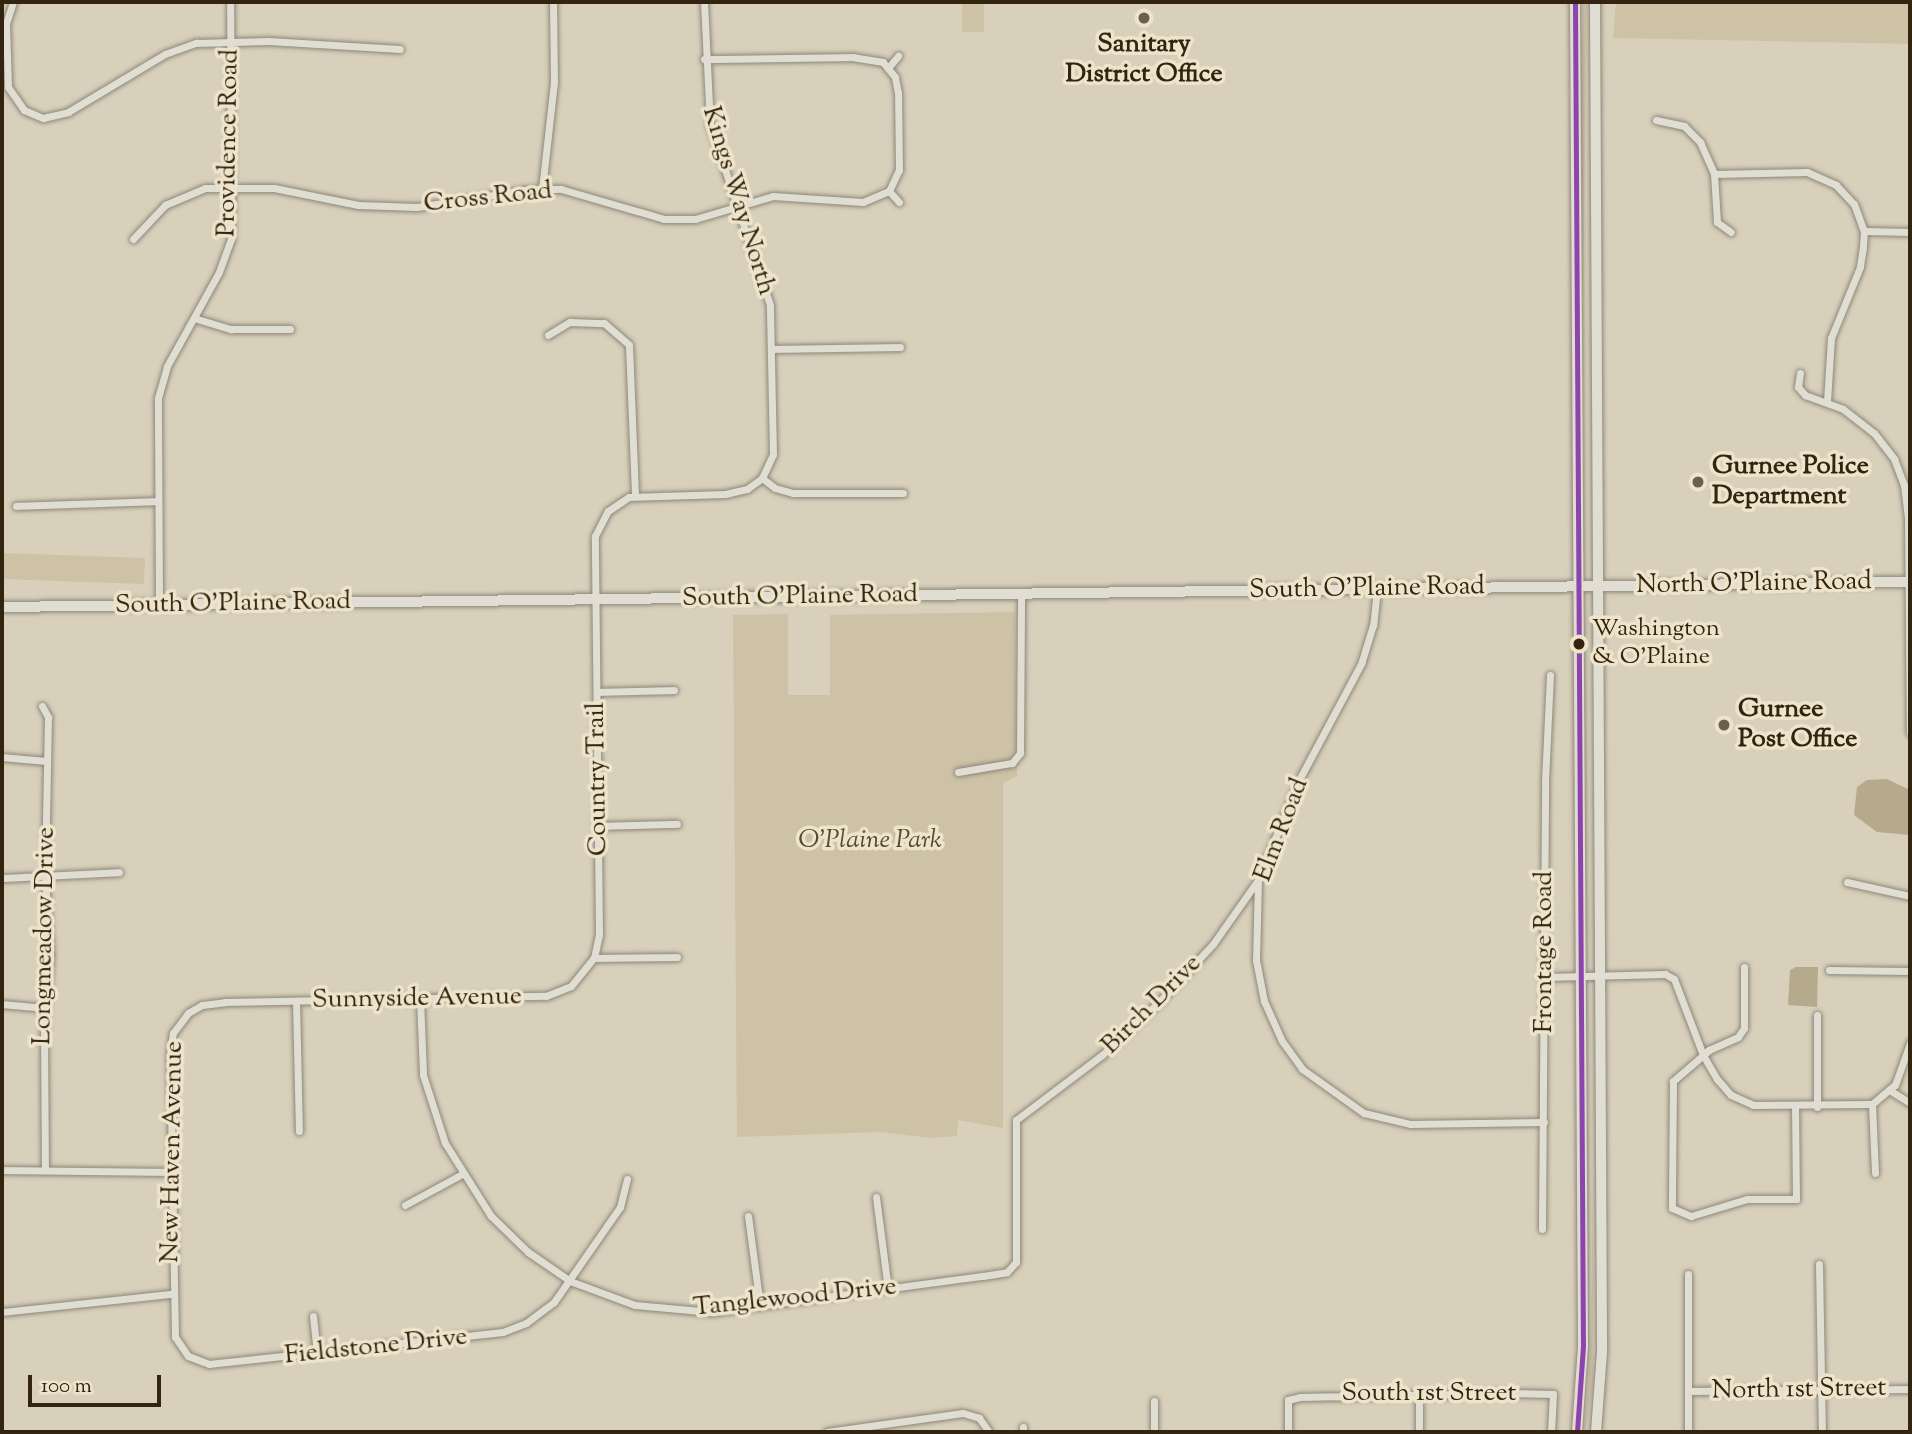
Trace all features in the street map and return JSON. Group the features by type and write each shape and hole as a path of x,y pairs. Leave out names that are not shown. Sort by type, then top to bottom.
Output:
{"main road":[{"path":"1575,2 1576,586 1583,1346 1577,1432"},
{"path":"1595,2 1602,1352 1596,1432"},
{"name":"North O'Plaine Road","path":"1598,586 1910,582"},
{"name":"South O'Plaine Road","path":"2,607 1598,586"}],"street":[{"path":"13,2 7,16 8,87 15,102 30,114 51,118 68,112 181,47 230,42 400,49"},
{"name":"Providence Road","path":"159,604 158,398 167,366 225,260 231,239 233,186 230,2"},
{"path":"542,189 554,82 553,2"},
{"name":"Kings Way North","path":"704,2 704,59 710,125 765,278 772,349 773,447 762,478"},
{"path":"888,68 898,56"},
{"path":"704,59 872,58 888,68 898,93 899,170 890,191 899,202"},
{"path":"1656,120 1671,120 1693,132 1714,174 1716,216 1731,232"},
{"path":"1714,174 1798,171 1817,174 1848,196 1864,231 1860,267 1831,338 1827,402"},
{"name":"Cross Road","path":"133,239 153,213 178,196 233,186 274,188 358,205 394,206 455,204 542,189 586,194 664,219 705,218 793,195 863,202 890,191"},
{"path":"1864,231 1910,232"},
{"path":"194,318 220,328 290,329"},
{"path":"548,335 570,321 604,323 629,345 635,496"},
{"path":"772,349 900,347"},
{"path":"1800,373 1798,387 1805,395 1827,402 1865,424 1900,471 1908,516 1910,732"},
{"path":"595,600 595,536 608,511 635,496 725,494 747,489 762,478 775,488 793,493 903,493"},
{"path":"16,506 157,501"},
{"name":"Elm Road","path":"1377,589 1362,662 1299,780 1258,880 1256,960 1264,1001 1285,1047 1318,1084 1352,1107 1389,1121 1545,1122"},
{"path":"958,772 1012,762 1020,753 1021,594"},
{"name":"Country Trail","path":"594,958 599,934 595,600"},
{"name":"Frontage Road","path":"1542,1229 1546,977 1545,767 1550,675"},
{"path":"597,692 674,690"},
{"name":"Longmeadow Drive","path":"42,706 48,717 45,877 50,955 45,1008 45,1169"},
{"path":"2,757 47,761"},
{"path":"598,826 677,824"},
{"path":"2,878 119,872"},
{"name":"Birch Drive","path":"1027,1111 1152,1010 1213,944 1258,880"},
{"path":"1847,882 1910,896"},
{"path":"594,958 677,957"},
{"name":"Sunnyside Avenue","path":"225,1002 546,996 571,986 594,958"},
{"path":"1744,967 1744,1028 1729,1043 1703,1055 1673,1081 1671,1199 1679,1214 1705,1214 1747,1199 1797,1199 1795,1106"},
{"path":"1829,970 1910,971"},
{"path":"1546,977 1665,974 1674,979 1703,1055 1731,1095 1753,1105 1816,1107 1872,1104 1891,1091 1910,1043"},
{"name":"Tanglewood Drive","path":"420,999 427,1094 462,1174 508,1235 570,1281 612,1299 665,1310 712,1312 1007,1272 1016,1262 1016,1120 1027,1111"},
{"path":"296,1001 299,1131"},
{"name":"New Haven Avenue","path":"172,1294 170,1172 173,1033 188,1013 202,1005 225,1002"},
{"path":"2,1004 45,1008"},
{"path":"1816,1107 1817,1015"},
{"path":"1891,1091 1910,1103"},
{"path":"1872,1104 1875,1173"},
{"path":"2,1170 170,1172"},
{"path":"405,1205 462,1174"},
{"name":"Fieldstone Drive","path":"172,1294 175,1337 188,1356 209,1364 503,1332 544,1311 570,1281 620,1208 627,1179"},
{"path":"876,1197 888,1289"},
{"path":"748,1216 760,1306"},
{"path":"1819,1264 1822,1432"},
{"path":"1688,1274 1688,1432"},
{"path":"2,1312 172,1294"},
{"path":"313,1316 317,1353"},
{"name":"North 1st Street","path":"1688,1391 1910,1389"},
{"name":"South 1st Street","path":"1288,1432 1288,1400 1300,1397 1553,1394 1550,1432"},
{"path":"1419,1396 1419,1432"},
{"path":"1154,1401 1154,1432"},
{"path":"827,1432 963,1413 979,1418 989,1432"}],"green space":[{"path":"962,2 984,2 984,32 962,32"},
{"path":"1583,2 1587,2 1583,299 1581,101"},
{"path":"1616,2 1910,2 1910,44 1613,38"},
{"path":"2,553 145,558 144,584 2,579"},
{"name":"O'Plaine Park","path":"1015,612 1017,776 1003,783 1003,1128 958,1120 957,1136 931,1138 881,1132 737,1137 733,615 788,614 788,695 830,695 830,615"},
{"path":"1593,1199 1593,1385 1585,1432 1591,1340"}],"shaded area":[{"path":"1887,779 1910,790 1910,835 1877,832 1854,815 1857,787 1867,780"},
{"path":"1796,967 1818,967 1817,1007 1788,1005 1790,970"}],"transit line":[{"path":"1575,2 1583,1346 1577,1432"}],"place":[{"name":"Sanitary District Office","path":"1144,18"},
{"name":"Gurnee Police Department","path":"1698,482"},
{"name":"Washington & O'Plaine","path":"1579,644"},
{"name":"Gurnee Post Office","path":"1724,725"}]}
